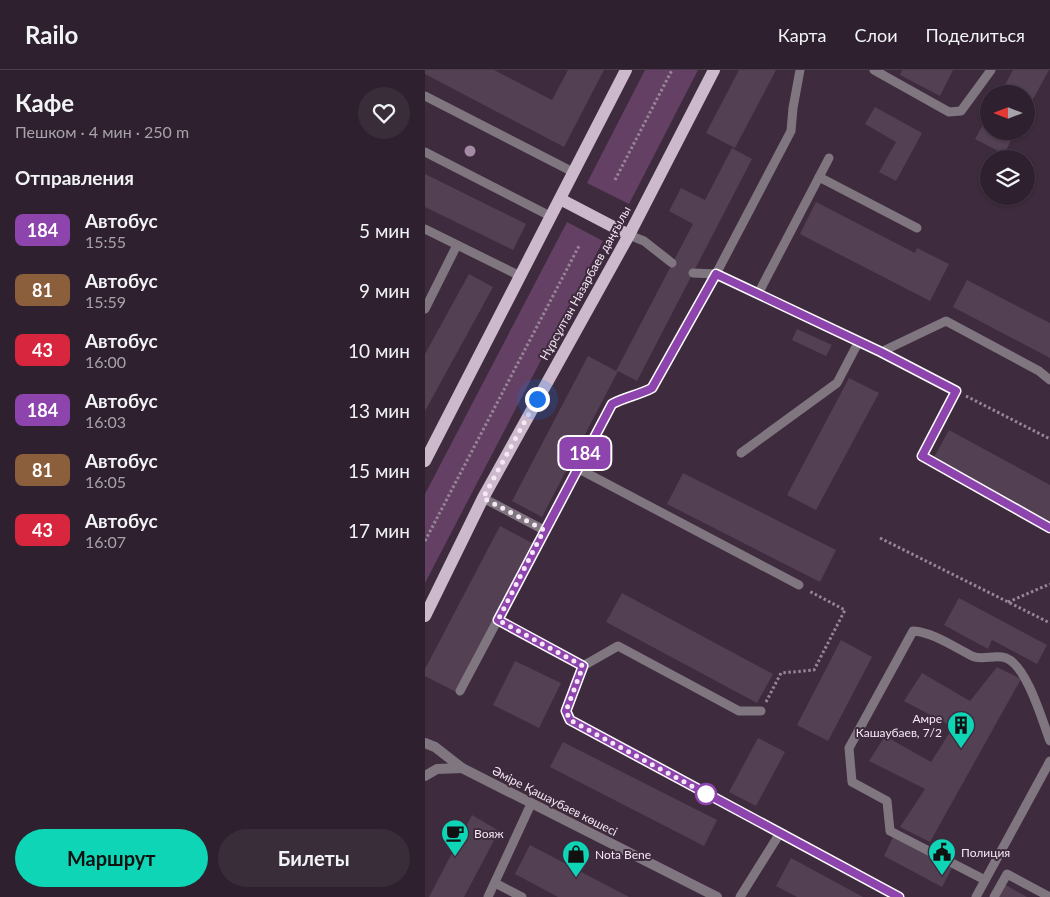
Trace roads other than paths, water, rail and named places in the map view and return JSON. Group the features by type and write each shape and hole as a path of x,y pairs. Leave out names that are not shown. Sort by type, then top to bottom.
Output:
{"main road":[{"path":"425,460 626,70"},
{"name":"Нұрсұлтан Назарбаев даңғылы","path":"425,616 483,498 629,235 714,70"},
{"path":"560,200 629,235"}],"street":[{"name":"Әміре Қашаубаев көшесі","path":"425,744 435,747 462,768 717,897"},
{"path":"425,776 437,769 462,768"}],"lane":[{"path":"459,691 612,404 652,388 716,274 791,131 800,70"},
{"path":"876,71 949,112 961,111 991,70"},
{"path":"425,96 573,172"},
{"path":"425,152 550,216"},
{"path":"758,294 829,158"},
{"path":"819,177 917,228"},
{"path":"425,229 520,276"},
{"path":"629,235 644,241 672,263"},
{"path":"425,309 457,245"},
{"path":"693,273 716,274 859,341 956,391 922,456 1050,528"},
{"path":"881,352 946,321 1039,371 1050,380"},
{"path":"741,453 837,383 859,341"},
{"path":"577,468 799,585"},
{"path":"483,498 544,530"},
{"path":"498,620 583,666"},
{"path":"985,880 890,831 887,801 852,782 849,748 913,631 923,631 976,658 1001,656 1010,660 1022,672 1050,741"},
{"path":"761,711 739,711 618,646 583,666 566,711 570,720 899,897"},
{"path":"976,897 1050,761"},
{"path":"488,897 531,804"},
{"path":"740,897 780,833"},
{"path":"994,897 1007,874 1050,897"},
{"path":"495,883 522,897"}],"place":[{"name":"Амре Кашаубаев, 7/2","path":"961,749"},
{"name":"Вояж","path":"455,857"},
{"name":"Полиция","path":"942,876"},
{"name":"Nota Bene","path":"576,878"}]}
